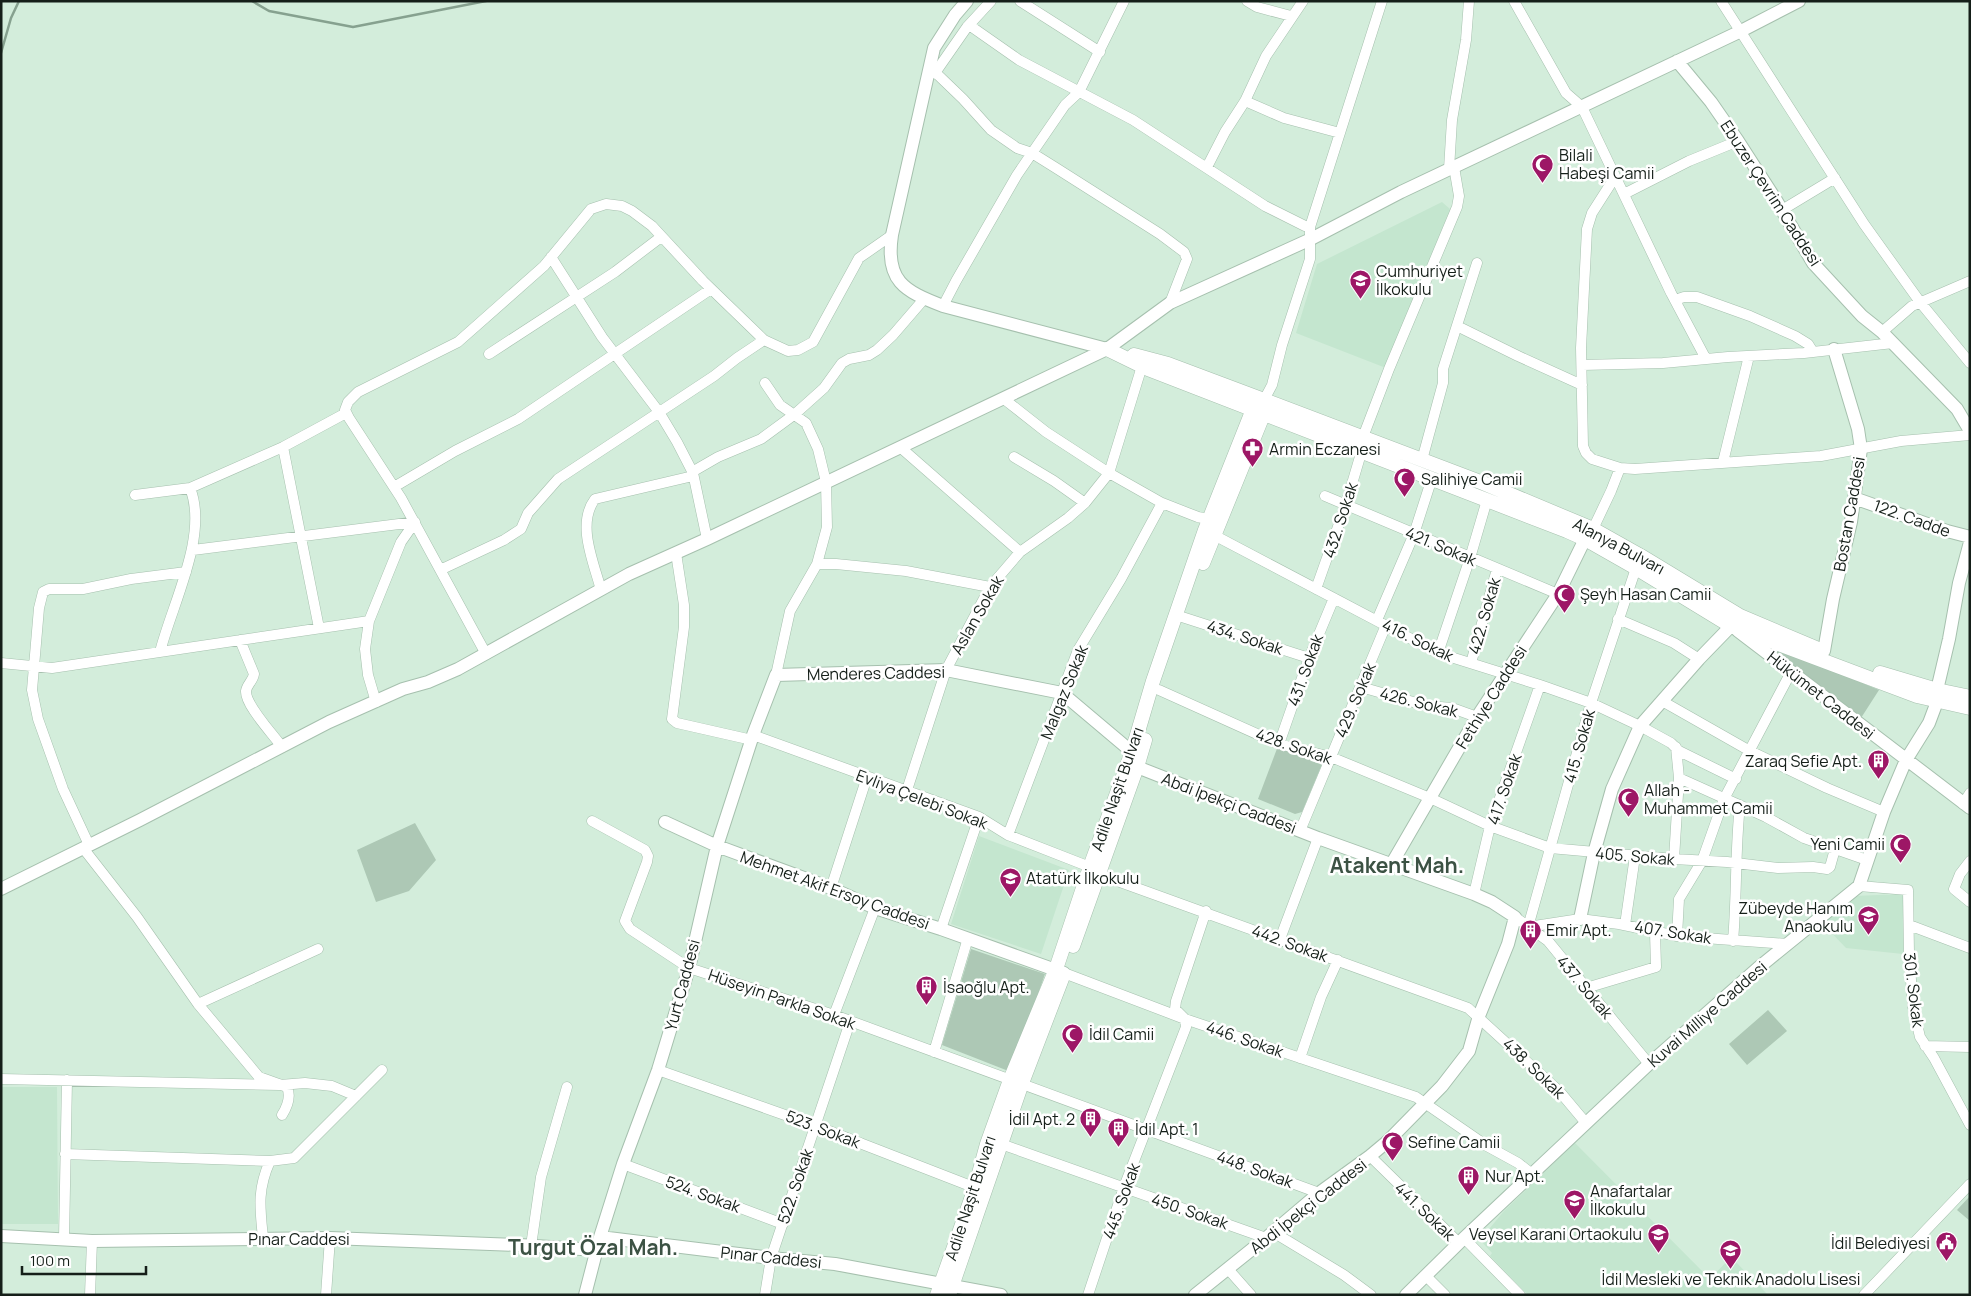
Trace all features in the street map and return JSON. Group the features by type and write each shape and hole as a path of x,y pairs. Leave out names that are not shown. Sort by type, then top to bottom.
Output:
{"main road":[{"path":"1107,350 1168,364 1260,407"},
{"path":"1107,350 1142,366 1260,407"},
{"name":"Alanya Bulvarı","path":"1260,407 1362,444 1422,460 1483,483 1589,534 1641,556 1736,621 1824,651 1970,708"},
{"name":"Adile Naşit Bulvarı","path":"980,1189 987,1144 1016,1082 1060,971 1132,752 1156,672 1260,407"},
{"name":"Alanya Bulvarı","path":"1362,444 1432,478 1487,500 1589,534 1636,568 1736,621 1917,696 1970,697"},
{"name":"Adile Naşit Bulvarı","path":"1094,870 1137,767 1182,616 1212,527"},
{"name":"Adile Naşit Bulvarı","path":"945,1290 980,1189 1001,1144 1016,1082"}],"street":[{"path":"967,1 934,48 932,71 892,235 889,253 895,276 904,286 924,299 943,306 1107,350"},
{"path":"932,71 991,1"},
{"path":"1020,1 1100,52"},
{"path":"943,306 1017,175 1065,105 1079,92 1124,1"},
{"path":"1248,1 1257,7 1291,16"},
{"path":"1207,167 1225,132 1245,101 1266,56 1291,16 1303,1"},
{"path":"1260,407 1272,385 1282,345 1310,259 1311,233 1340,133 1382,1"},
{"name":"432. Sokak","path":"1316,589 1346,504 1362,444 1389,369 1457,207 1459,196 1452,168 1452,120 1466,40 1470,1"},
{"path":"1514,1 1566,93 1582,107 1675,300 1706,359"},
{"path":"1721,1 1739,32 1864,224 1920,302 1970,363"},
{"path":"1,889 329,722 404,689 428,682 486,654 629,574 1107,350 1170,302 1311,233 1677,62 1798,1"},
{"path":"969,25 1019,60 1134,120 1265,206 1304,226 1311,233"},
{"name":"Ebuzer Çevrim Caddesi","path":"1677,62 1711,102 1738,141 1814,263 1862,316 1882,332 1957,408 1970,433"},
{"path":"932,71 963,99 991,130 1017,148 1032,153 1160,234 1184,252 1187,259 1170,302"},
{"path":"1245,101 1284,118 1340,133"},
{"path":"1624,194 1690,161 1738,141"},
{"path":"1615,177 1592,213 1587,229 1582,365 1583,446 1586,453 1592,458 1620,468 1635,469 1821,456 1901,441 1970,433"},
{"path":"1782,210 1835,178"},
{"path":"486,654 415,522 346,413 345,410 348,402 358,392 458,342 544,266 591,209 606,204 622,206 632,211 661,237 764,340 788,351 798,350 812,342 859,258 892,235"},
{"path":"489,354 615,272 661,237"},
{"path":"552,257 602,336 660,412 693,474 707,539"},
{"path":"1422,460 1443,384 1443,369 1477,263"},
{"path":"1882,332 1912,306 1970,282"},
{"path":"394,487 455,451 518,419 711,289"},
{"path":"1675,300 1684,297 1697,297 1750,316 1795,336 1808,344 1813,352"},
{"path":"601,590 588,540 587,518 590,505 596,499 693,474 718,457 760,439 795,414 824,388 842,363 849,359 869,355 877,350 893,335 924,299"},
{"path":"1457,326 1582,385"},
{"path":"440,570 504,540 521,529 528,513 558,479 660,412 764,340"},
{"path":"1582,365 1663,363 1813,352 1893,343"},
{"name":"Bostan Caddesi","path":"1824,651 1833,599 1851,522 1861,450 1858,429 1834,349"},
{"path":"1723,462 1749,356"},
{"name":"Aslan Sokak","path":"907,790 946,670 990,587 1020,552 1068,518 1085,503 1109,473 1142,366"},
{"path":"765,383 780,405 806,423 818,449 826,482 827,527 816,564 790,611 776,675"},
{"name":"416. Sokak","path":"1004,398 1046,432 1109,473 1162,503 1198,517 1316,589 1438,653 1591,703 1640,726 1676,747 1679,751 1736,779"},
{"path":"135,495 190,488 283,447 346,413"},
{"path":"283,447 319,628"},
{"path":"900,447 1020,552"},
{"path":"1014,457 1054,481 1085,503"},
{"path":"1589,534 1611,491 1620,468"},
{"path":"1377,620 1414,534 1432,478"},
{"path":"160,652 193,550 194,497 190,488"},
{"name":"421. Sokak","path":"1326,496 1558,594"},
{"name":"122. Cadde","path":"1854,498 1947,531 1970,537"},
{"path":"1438,653 1470,558 1487,500"},
{"name":"Malgaz Sokak","path":"1008,835 1078,650 1121,579 1162,503"},
{"path":"193,550 415,522"},
{"path":"376,702 368,675 365,649 370,621 401,542 415,522"},
{"name":"Fethiye Caddesi","path":"1391,865 1477,717 1558,594 1589,534"},
{"path":"1859,886 1884,812 1906,760 1929,723 1937,696 1959,583 1970,542"},
{"name":"Evliya Çelebi Sokak","path":"676,553 684,605 684,627 672,719 677,723 752,738 907,790 979,818 1008,835 1094,870"},
{"path":"816,564 836,564 906,571 990,587"},
{"name":"415. Sokak","path":"1528,927 1591,703 1636,568"},
{"name":"422. Sokak","path":"1471,663 1497,569"},
{"path":"186,572 131,579 83,589 49,589 43,592 39,608 32,690 38,719 86,847 198,1004 259,1077 287,1087 289,1092 286,1108 282,1115"},
{"name":"431. Sokak","path":"1279,744 1308,658 1334,598"},
{"name":"434. Sokak","path":"1182,616 1308,658"},
{"path":"1618,619 1674,643 1699,659"},
{"path":"1,663 52,668 370,621"},
{"path":"1580,919 1594,853 1612,789 1640,726 1699,659 1736,621"},
{"name":"Hükümet Caddesi","path":"1736,621 1791,672 1906,760 1967,802"},
{"name":"429. Sokak","path":"1300,831 1386,625"},
{"path":"240,640 254,674 254,678 247,686 247,700 282,746"},
{"name":"Menderes Caddesi","path":"776,675 946,670 1062,693 1132,752"},
{"path":"1677,936 1679,899 1702,861 1724,799 1791,672"},
{"name":"Yurt Caddesi","path":"585,1295 600,1237 623,1164 658,1070 688,968 717,846 752,738 776,675"},
{"name":"417. Sokak","path":"1474,894 1490,826 1540,685"},
{"name":"426. Sokak","path":"1361,687 1427,706 1452,708 1477,717"},
{"name":"428. Sokak","path":"1159,690 1279,744 1331,758 1430,798"},
{"path":"1662,701 1750,751 1827,788 1884,812"},
{"path":"1674,859 1679,778 1676,747"},
{"name":"Abdi İpekçi Caddesi","path":"1137,767 1318,838 1474,894 1492,902 1515,917 1508,944 1479,1016 1469,1051 1442,1086 1370,1156 1319,1192 1195,1295"},
{"path":"831,888 867,777"},
{"path":"1679,778 1724,799 1740,804 1804,838 1867,860"},
{"name":"405. Sokak","path":"1430,798 1490,826 1550,848 1778,868 1813,867 1827,869 1830,867 1836,849"},
{"path":"1733,941 1737,833 1740,804"},
{"path":"941,929 979,818"},
{"name":"Hüseyin Parkla Sokak","path":"592,821 645,850 648,856 647,862 625,921 630,929 688,968 834,1015 1016,1082"},
{"name":"Mehmet Akif Ersoy Caddesi","path":"665,822 717,846 831,888 875,908 968,938 1060,971"},
{"path":"1280,939 1318,838"},
{"path":"1624,925 1635,856"},
{"path":"1970,861 1960,874 1954,889 1970,902"},
{"name":"442. Sokak","path":"1094,870 1468,1008 1479,1016"},
{"name":"301. Sokak","path":"1859,886 1908,890 1909,953 1913,1007 1920,1037 1934,1058 1970,1125"},
{"name":"Kuvai Milliye Caddesi","path":"1406,1295 1649,1064 1788,944 1859,886"},
{"path":"834,1015 875,908"},
{"path":"1185,1019 1176,1009 1176,1001 1206,911"},
{"name":"437. Sokak","path":"1515,917 1548,942 1649,1064"},
{"name":"407. Sokak","path":"1528,927 1580,919 1624,925 1677,936 1788,944"},
{"path":"1909,925 1970,948"},
{"path":"1586,988 1656,967 1656,932"},
{"path":"934,1052 968,938"},
{"path":"198,1004 318,949"},
{"path":"1300,1058 1321,997 1338,960"},
{"name":"446. Sokak","path":"1060,971 1185,1019 1416,1097 1435,1112 1518,1163 1532,1174"},
{"name":"438. Sokak","path":"1479,1016 1560,1092 1586,1123"},
{"name":"445. Sokak","path":"1088,1295 1124,1188 1148,1130 1186,1027 1185,1019"},
{"name":"522. Sokak","path":"764,1295 771,1258 850,1022"},
{"path":"1925,1046 1970,1047"},
{"path":"65,1154 270,1161 294,1158 382,1070"},
{"name":"523. Sokak","path":"658,1070 816,1126 980,1189"},
{"path":"1,1079 305,1084 332,1086 356,1096"},
{"path":"64,1239 66,1080"},
{"name":"448. Sokak","path":"1016,1082 1319,1192"},
{"path":"531,1246 541,1177 568,1087"},
{"name":"450. Sokak","path":"1001,1144 1124,1188 1269,1235 1344,1275 1371,1295"},
{"name":"441. Sokak","path":"1370,1156 1520,1295"},
{"path":"263,1238 259,1195 270,1161"},
{"name":"524. Sokak","path":"623,1164 783,1224"},
{"path":"1864,1295 1970,1184"},
{"name":"Pınar Caddesi","path":"1,1236 92,1241 330,1238 596,1250"},
{"name":"Pınar Caddesi","path":"600,1237 835,1264 945,1290"},
{"path":"326,1295 330,1238"},
{"path":"90,1295 92,1241"},
{"path":"1228,1269 1251,1295"},
{"path":"1426,1276 1445,1295"},
{"path":"945,1290 1001,1295"}],"shaded area":[{"name":"Cumhuriyet İlkokulu","path":"1442,202 1450,209 1386,368 1296,333 1317,264"},
{"path":"1773,646 1879,690 1861,718 1772,651"},
{"path":"1278,746 1322,764 1302,812 1295,814 1258,799"},
{"path":"415,823 436,860 409,891 376,902 357,850"},
{"name":"Atatürk İlkokulu","path":"979,836 1069,870 1041,954 951,924"},
{"name":"Zübeyde Hanım Anaokulu","path":"1906,894 1903,954 1846,948 1822,923 1853,896"},
{"path":"971,949 1045,974 1011,1072 942,1045"},
{"path":"1768,1010 1787,1031 1747,1065 1729,1044"},
{"path":"1,1087 57,1087 58,1224 1,1224"},
{"name":"Anafartalar İlkokulu","path":"1575,1143 1710,1279 1731,1257 1768,1295 1528,1295 1490,1256 1492,1253 1480,1240 1504,1211"},
{"path":"1970,1196 1970,1221 1957,1210"}],"waterway":[{"path":"1,53 11,18 19,1"},
{"path":"252,1 269,11 353,27 486,1"}],"place":[{"name":"Bilali Habeşi Camii","path":"1543,183"},
{"name":"Cumhuriyet İlkokulu","path":"1360,299"},
{"name":"Armin Eczanesi","path":"1253,468"},
{"name":"Salihiye Camii","path":"1405,498"},
{"name":"Şeyh Hasan Camii","path":"1564,613"},
{"name":"Zaraq Sefie Apt.","path":"1878,780"},
{"name":"Allah - Muhammet Camii","path":"1628,818"},
{"name":"Yeni Camii","path":"1901,863"},
{"name":"Atatürk İlkokulu","path":"1010,897"},
{"name":"Zübeyde Hanım Anaokulu","path":"1869,936"},
{"name":"Emir Apt.","path":"1530,949"},
{"name":"İsaoğlu Apt.","path":"927,1006"},
{"name":"İdil Camii","path":"1073,1053"},
{"name":"İdil Apt. 2","path":"1091,1138"},
{"name":"İdil Apt. 1","path":"1119,1148"},
{"name":"Sefine Camii","path":"1392,1161"},
{"name":"Nur Apt.","path":"1469,1195"},
{"name":"Anafartalar İlkokulu","path":"1574,1219"},
{"name":"Veysel Karani Ortaokulu","path":"1658,1253"},
{"name":"İdil Belediyesi","path":"1946,1262"},
{"name":"İdil Mesleki ve Teknik Anadolu Lisesi","path":"1731,1269"}],"district":[{"name":"Atakent Mah.","path":"1397,866"},
{"name":"Turgut Özal Mah.","path":"593,1248"}]}
